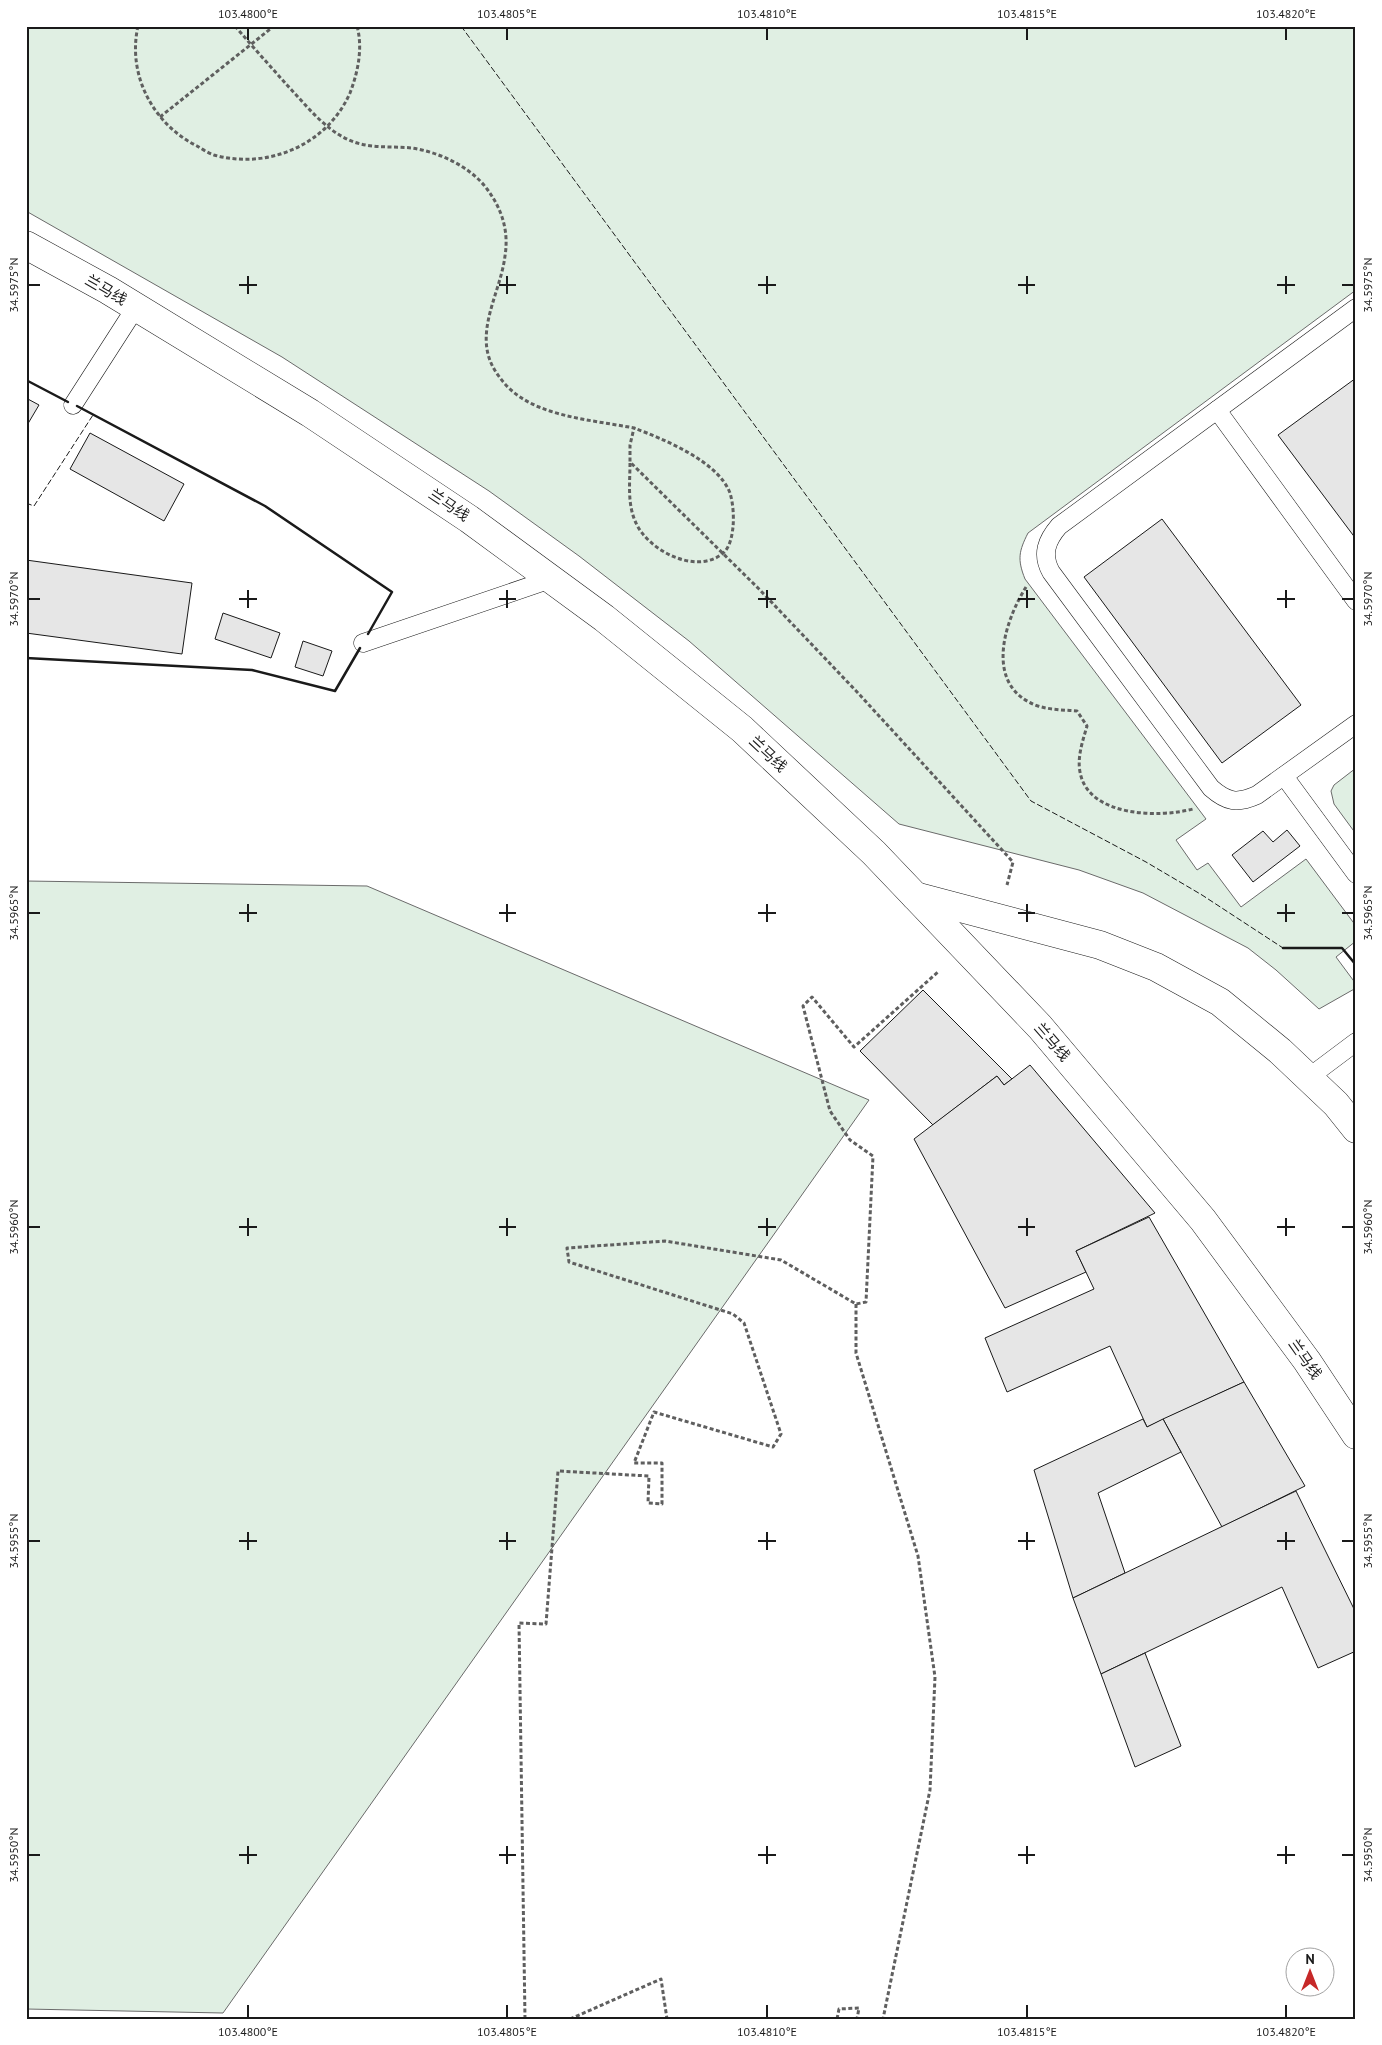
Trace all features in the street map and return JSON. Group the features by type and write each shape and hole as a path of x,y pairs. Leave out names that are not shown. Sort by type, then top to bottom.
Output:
{"main road":[{"name":"兰马线","path":"26,244 136,307 310,413 469,519 604,618 742,729 874,853 1040,1027 1203,1220 1307,1361 1356,1435"},
{"path":"915,896 1100,944 1156,966 1220,1002 1280,1051 1336,1104 1356,1129"}],"lane":[{"path":"73,404 136,307"},
{"path":"1356,308 1059,526 1050,536 1046,546 1047,566 1211,788 1220,796 1233,801 1246,800 1257,795 1356,724"},
{"path":"1217,410 1356,601"},
{"path":"363,642 551,579"},
{"path":"1284,776 1356,874"},
{"path":"1308,1078 1356,1042"}],"path":[{"path":"138,26 135,42 139,78 154,111 180,138 213,155 249,160 286,153 318,136 343,108 358,74 360,36 357,26"},
{"path":"234,26 327,126 350,140 370,146 412,148 439,156 465,168 486,187 501,212 506,242 505,258 486,332 487,350 493,369 505,386 520,398 539,407 562,415 634,428 661,438 690,454 714,471 730,492 733,520 730,541 723,554 709,560 696,562 686,560 662,552 646,538 636,523 632,512 629,491 630,445 634,428"},
{"path":"160,117 274,26"},
{"path":"630,462 759,589 1013,862"},
{"path":"1047,566 1032,577 1021,594 1011,616 1003,655 1003,668 1008,685 1036,705 1077,711 1087,726 1081,752 1080,771 1084,784 1092,794 1107,804 1132,812 1161,814 1188,811 1206,806 1220,796"},
{"path":"525,2019 519,1623 546,1624 558,1471 649,1476 648,1503 662,1504 662,1463 634,1462 654,1412 773,1447 780,1434 744,1323 733,1314 569,1262 567,1248 665,1241 780,1260 856,1304 866,1302 873,1156 850,1140 830,1111 803,1006 812,997 854,1047 965,948"},
{"path":"856,1304 856,1353 918,1556 935,1677 930,1790 883,2019"},
{"path":"570,2019 661,1979 667,2019"},
{"path":"837,2019 839,2009 859,2008 857,2019"}],"green space":[{"path":"26,26 1356,26 1356,290 1028,533 1021,550 1020,560 1025,579 1206,819 1176,840 1197,870 1208,863 1241,907 1306,859 1356,926 1356,941 1336,957 1356,984 1356,988 1319,1009 1276,970 1248,948 1143,893 1079,870 899,824 689,641 579,556 489,491 282,357 26,211"},
{"path":"1356,768 1356,834 1334,804 1331,791 1334,785"},
{"path":"26,881 367,886 869,1100 223,2013 26,2009"}],"building":[{"path":"1356,378 1356,539 1278,435"},
{"path":"26,398 39,405 26,427"},
{"path":"90,433 184,484 164,521 70,469"},
{"path":"1162,519 1301,705 1222,763 1084,577"},
{"path":"26,560 192,583 182,654 26,633"},
{"path":"223,613 280,633 271,658 215,639"},
{"path":"303,641 332,651 323,676 295,667"},
{"path":"1287,830 1300,846 1253,882 1232,855 1263,831 1273,842"},
{"path":"923,990 1012,1079 1004,1085 997,1076 933,1125 860,1051"},
{"path":"1030,1065 1155,1213 1076,1251 1086,1272 1005,1308 914,1139 997,1076 1004,1085"},
{"path":"1149,1217 1244,1382 1147,1427 1110,1346 1007,1392 985,1338 1094,1289 1076,1251"},
{"path":"1244,1382 1305,1486 1222,1527 1163,1419"},
{"path":"1143,1419 1147,1427 1163,1419 1181,1452 1098,1493 1125,1573 1073,1598 1034,1470"},
{"path":"1296,1491 1356,1613 1356,1651 1318,1668 1282,1587 1101,1674 1073,1598"},
{"path":"1145,1653 1181,1746 1135,1767 1101,1674"}],"fence":[{"path":"461,26 1031,801 1146,862 1202,895 1283,948"},
{"path":"26,503 34,506 93,415"}],"wall":[{"path":"26,380 68,402"},
{"path":"77,406 265,506 392,592 368,634"},
{"path":"26,658 252,670 335,691 360,648"},
{"path":"1283,948 1342,948 1356,965"}]}
